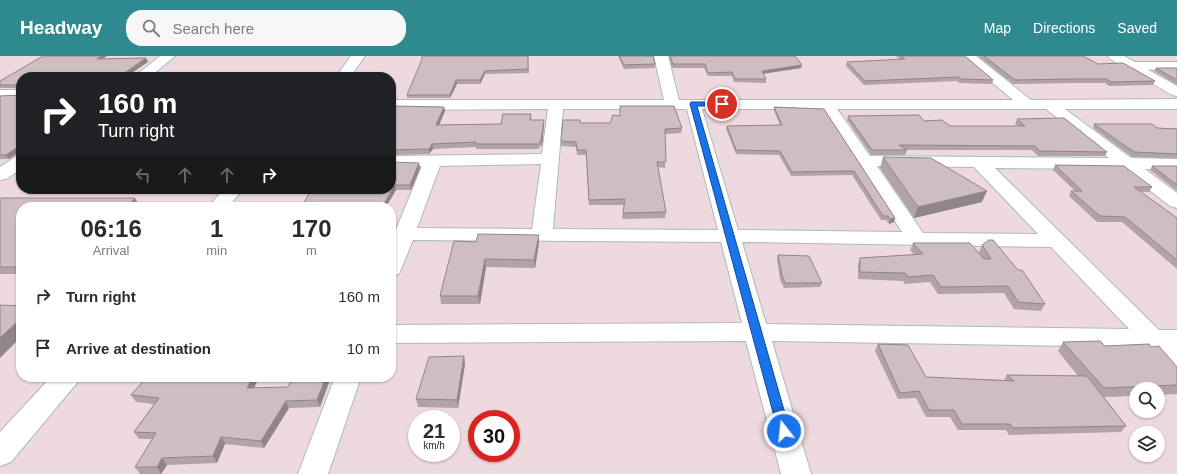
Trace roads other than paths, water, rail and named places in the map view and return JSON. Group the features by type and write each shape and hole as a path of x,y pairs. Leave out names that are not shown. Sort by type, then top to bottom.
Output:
{"street":[{"path":"147,72 168,56"},
{"path":"347,72 358,56"},
{"path":"661,56 683,104 729,236 796,474"},
{"path":"968,56 1028,104"},
{"path":"1115,56 1177,92"},
{"path":"1132,66 1177,66"},
{"path":"0,94 16,94"},
{"path":"542,235 556,104"},
{"path":"826,104 917,239"},
{"path":"1049,104 1177,202"},
{"path":"396,105 1177,104"},
{"path":"396,161 550,159"},
{"path":"396,257 433,160"},
{"path":"864,161 1177,164"},
{"path":"980,162 1057,241 1165,339 1177,363"},
{"path":"222,202 230,194"},
{"path":"406,234 729,236 1057,241"},
{"path":"396,334 756,332 1165,339"},
{"path":"0,453 62,382"},
{"path":"313,474 346,382"}]}
